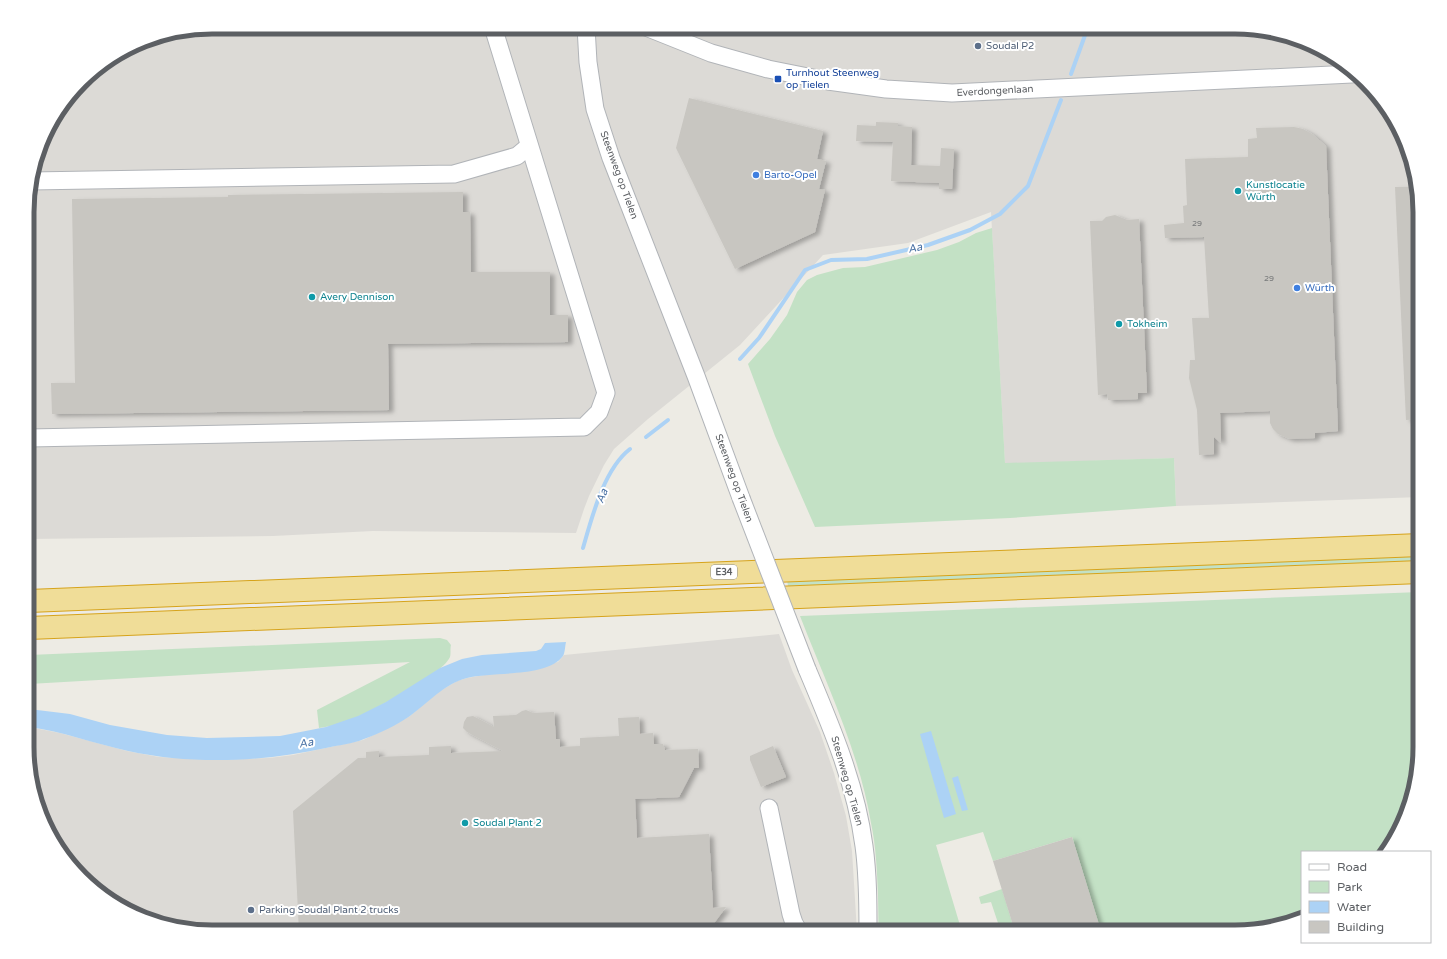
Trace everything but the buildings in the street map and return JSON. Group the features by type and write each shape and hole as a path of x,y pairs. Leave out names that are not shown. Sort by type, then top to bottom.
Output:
{"highway":[{"name":"E34","path":"34,601 1413,545"},
{"path":"34,628 1413,572"}],"street":[{"path":"34,438 584,427 599,412 606,393 495,34"},
{"name":"Steenweg op Tielen","path":"586,34 588,62 595,109 611,158 696,376 807,669 833,730 855,801 865,853 869,891 868,925"},
{"name":"Everdongenlaan","path":"664,34 711,53 768,69 828,81 886,89 952,92 1347,74"},
{"path":"37,181 454,174 517,156 529,146"},
{"path":"769,808 791,914 795,925"}],"shaded area":[{"path":"201,34 1246,34 1270,37 1292,43 1314,52 1334,64 1361,86 1383,113 1395,133 1404,155 1410,177 1413,201 1413,497 1176,506 1174,458 1005,464 991,212 908,243 823,255 740,345 648,419 614,449 604,465 589,496 576,533 373,531 273,536 34,539 34,201 37,177 43,155 52,133 64,113 78,95 95,78 113,64 133,52 155,43 177,37"},
{"path":"779,634 792,670 820,732 834,773 846,816 852,851 857,925 201,925 177,922 155,916 133,907 113,895 86,873 64,846 52,826 43,804 37,782 34,758 34,728 60,733 127,751 159,757 218,760 269,758 293,755 363,740 410,716 435,694 457,681 558,662 564,655"}],"green space":[{"path":"992,228 1005,463 1174,458 1176,506 1010,518 815,527 775,436 748,364 770,339 787,315 797,292 807,280 817,275 843,268 865,267 937,250 959,242 976,233"},
{"path":"1413,555 1413,561 788,586 787,580"},
{"path":"1413,592 1413,758 1410,782 1404,804 1395,826 1379,851 1301,851 1301,912 1270,922 1246,925 1099,925 1072,837 993,861 983,832 936,845 960,925 878,925 876,859 873,832 866,796 841,718 800,616"},
{"path":"440,638 447,640 451,645 450,657 444,665 414,686 368,712 332,726 319,728 317,710 410,662 34,684 34,655"},
{"path":"1002,889 1013,925 999,925 991,902 981,904 979,897"}],"water":[{"path":"566,642 563,656 555,663 545,668 519,673 467,678 451,684 400,723 370,737 355,742 302,753 252,759 227,760 177,758 128,751 54,731 34,728 34,710 70,714 110,725 167,735 207,738 280,736 326,727 358,716 386,702 440,668 462,659 482,655 536,651 541,649 545,643"},
{"path":"931,731 956,814 944,818 920,734"},
{"path":"958,776 968,810 962,811 952,778"}],"waterway":[{"path":"1071,74 1085,34"},
{"name":"Aa","path":"740,359 759,338 805,270 831,260 867,259 928,245 970,230 1000,214 1028,186 1061,100"},
{"name":"Aa","path":"646,437 668,420"},
{"name":"Aa","path":"583,548 595,508 606,481 621,458 630,449"}],"place":[{"name":"Soudal P2","path":"978,46"},
{"name":"Turnhout Steenweg op Tielen","path":"778,79"},
{"name":"Barto-Opel","path":"756,175"},
{"name":"Kunstlocatie Würth","path":"1238,191"},
{"name":"Würth","path":"1297,288"},
{"name":"Avery Dennison","path":"312,297"},
{"name":"Tokheim","path":"1119,324"},
{"name":"Soudal Plant 2","path":"465,823"},
{"name":"Parking Soudal Plant 2 trucks","path":"251,910"}]}
